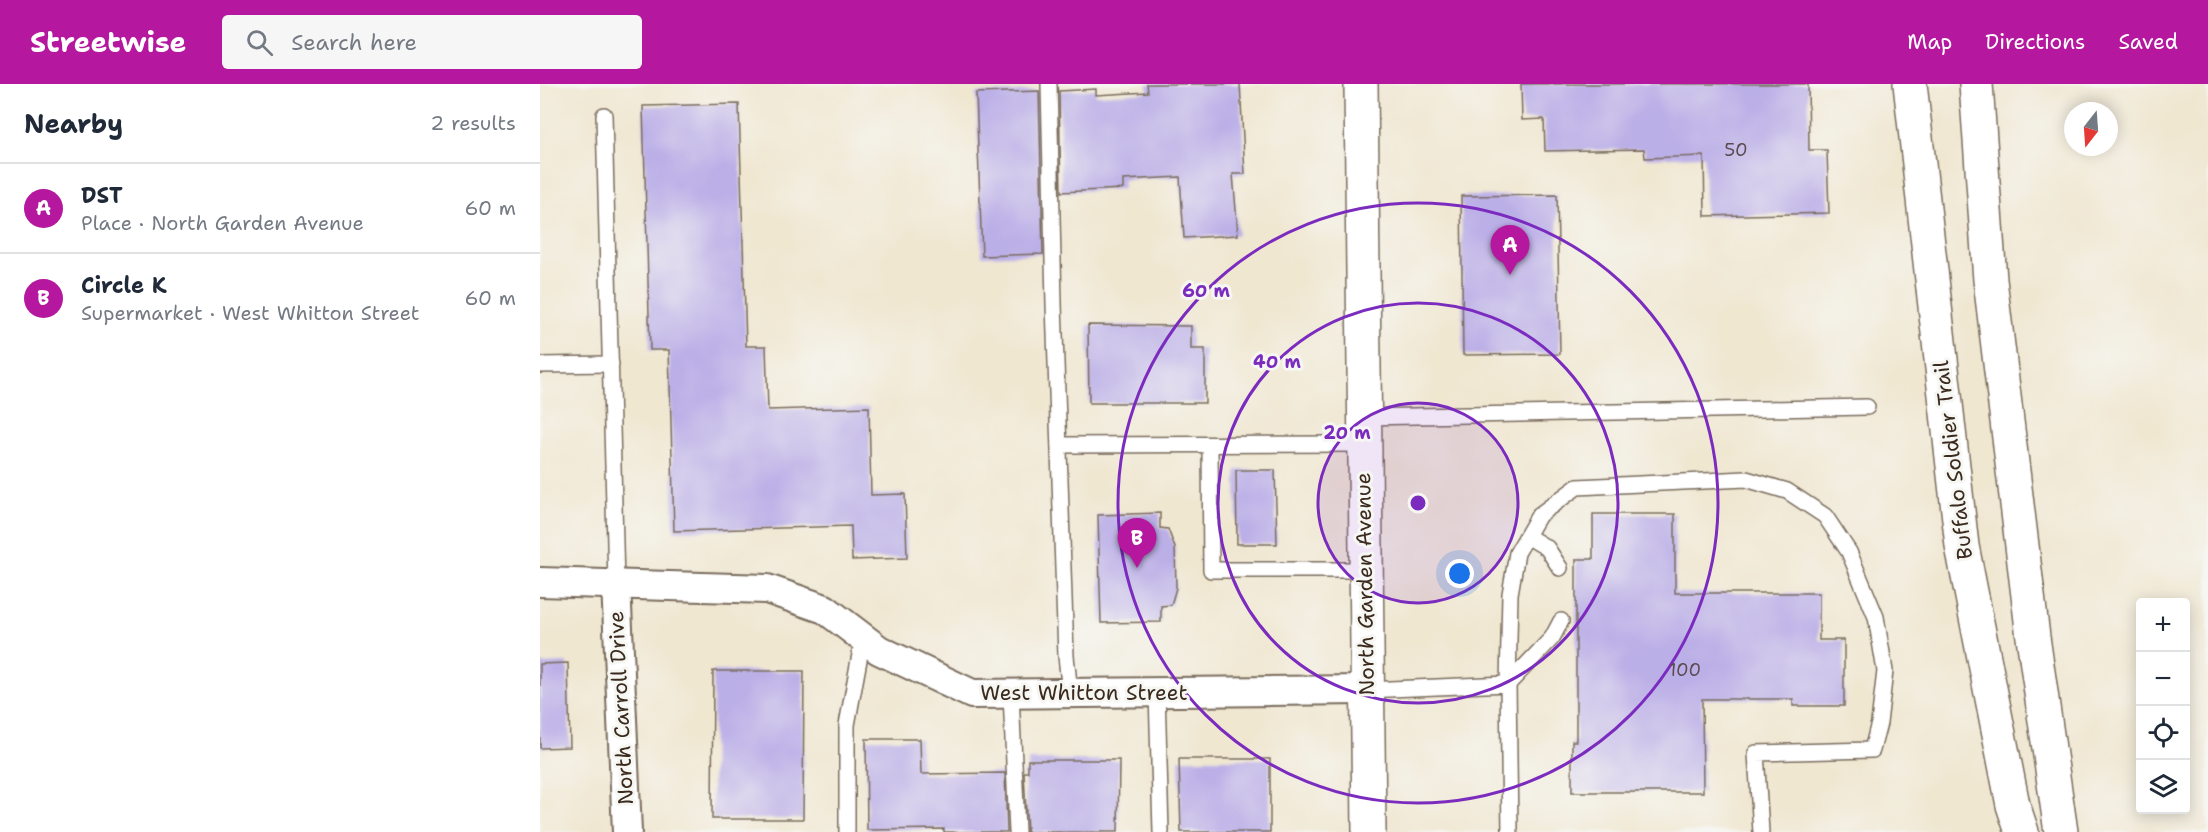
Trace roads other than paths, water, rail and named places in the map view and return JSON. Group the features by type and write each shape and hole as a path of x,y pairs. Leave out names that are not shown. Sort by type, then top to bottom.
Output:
{"main road":[{"name":"North Garden Avenue","path":"1361,84 1369,832"},
{"name":"Buffalo Soldier Trail","path":"1910,84 1962,546 2013,805 2022,832"},
{"path":"1976,84 1990,280 2033,637 2061,832"}],"street":[{"name":"West Whitton Street","path":"540,582 767,589 825,609 879,650 972,694 1366,690"},
{"name":"North Carroll Drive","path":"616,583 627,832"}],"lane":[{"path":"1049,84 1066,656 1070,693"},
{"path":"604,115 616,583"},
{"path":"540,365 611,364"},
{"path":"1059,445 1210,445 1364,430 1867,408"},
{"path":"1210,445 1211,570 1365,570"},
{"path":"1510,832 1508,684 1510,594 1517,553 1539,515 1577,487 1746,479 1787,491 1825,516 1849,552 1876,617 1885,672 1879,723 1872,750 1756,753 1761,832"},
{"path":"1527,536 1547,548 1560,568"},
{"path":"1366,690 1508,684 1552,638 1561,621"},
{"path":"847,832 847,725 863,639"},
{"path":"1157,692 1161,832"},
{"path":"1011,693 1017,832"}],"place":[{"name":"DST","path":"1510,275"},
{"name":"Circle K","path":"1137,568"}]}
